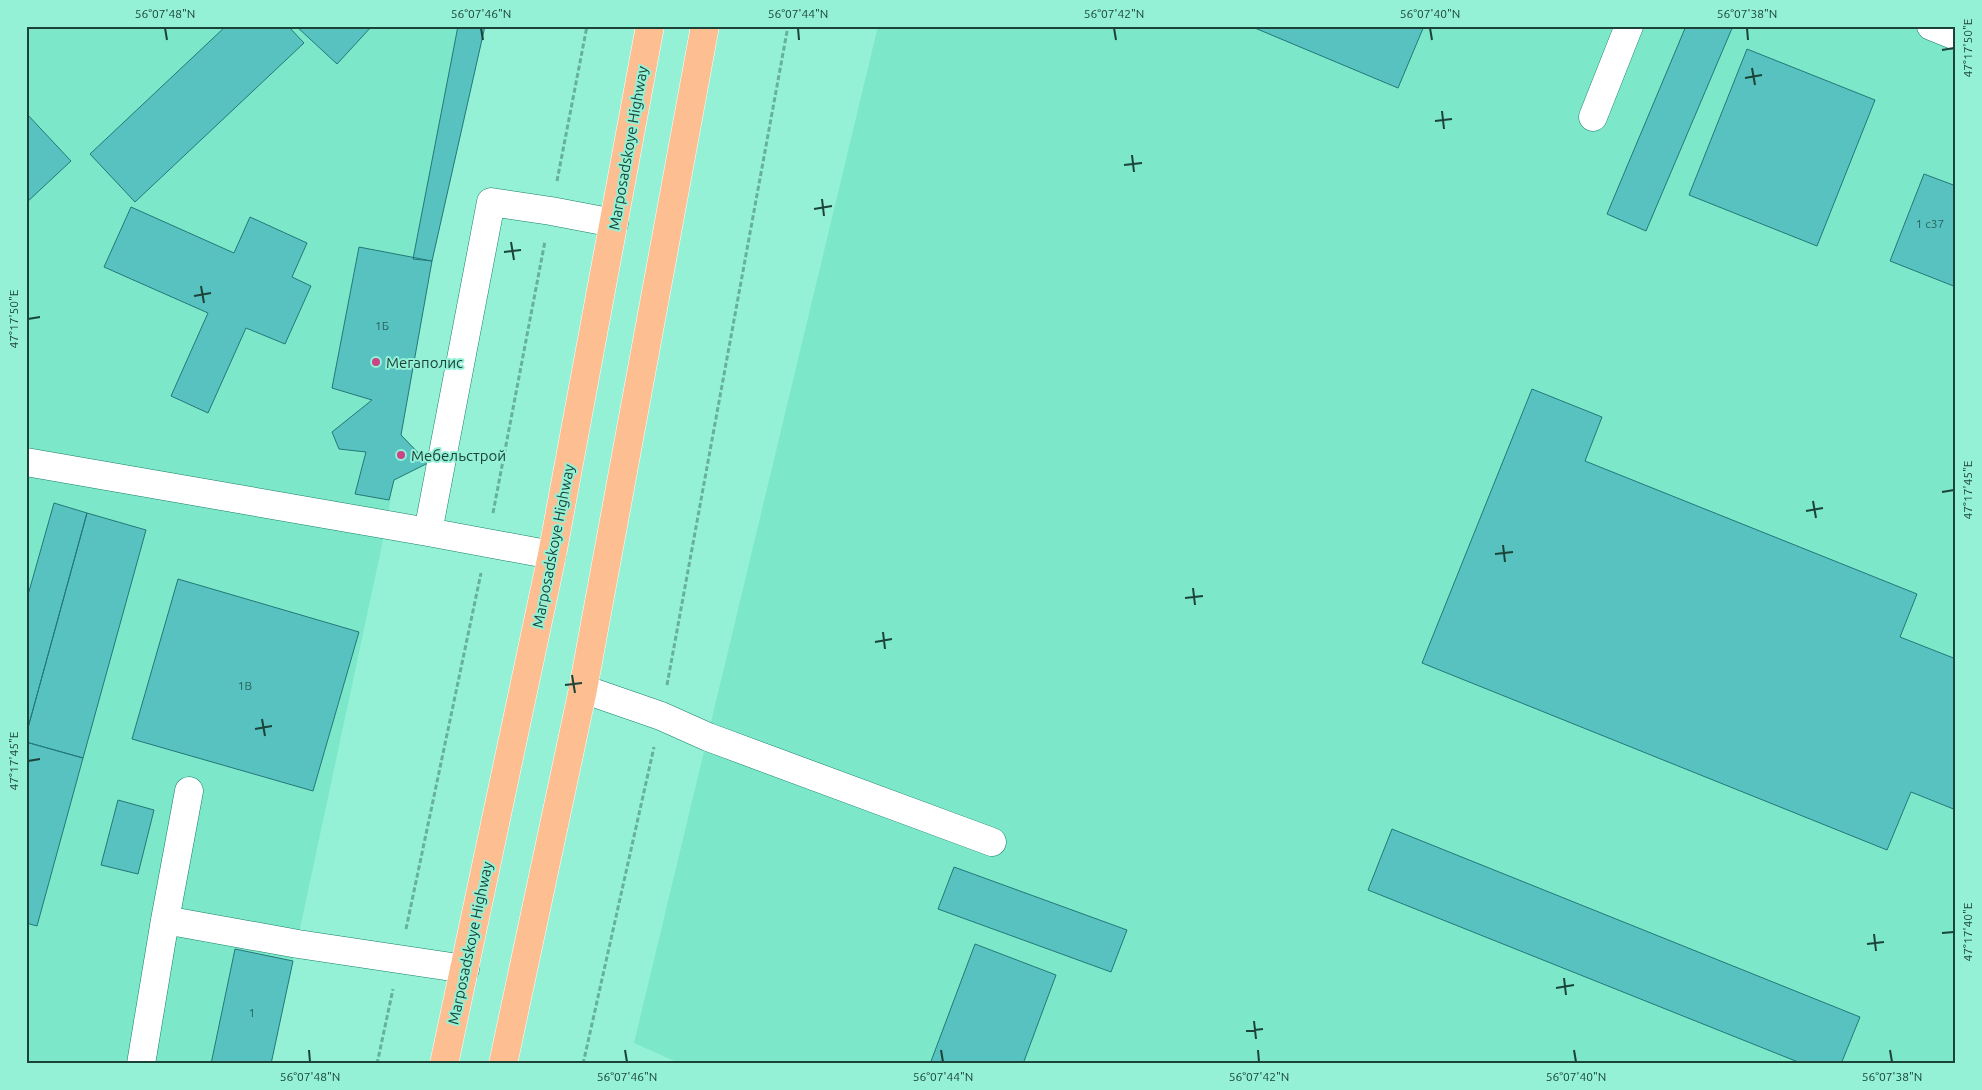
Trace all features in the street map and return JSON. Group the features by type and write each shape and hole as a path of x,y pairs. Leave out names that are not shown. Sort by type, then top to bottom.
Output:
{"main road":[{"name":"Marposadskoye Highway","path":"444,1064 552,556 650,26"},
{"path":"503,1064 583,689 705,26"}],"lane":[{"path":"1593,117 1629,26"},
{"path":"1931,26 1956,36"},
{"path":"428,532 491,202 614,223"},
{"path":"26,462 428,532 552,556"},
{"path":"583,689 662,716 708,737 992,842"},
{"path":"141,1064 164,920 189,791"},
{"path":"164,920 298,944 465,969"}],"path":[{"path":"555,188 586,26"},
{"path":"666,690 788,26"},
{"path":"497,489 547,232"},
{"path":"404,938 482,566"},
{"path":"583,1064 656,741"},
{"path":"377,1064 395,982"}],"shaded area":[{"path":"26,26 485,26 432,261 401,434 428,463 394,480 385,531 271,1064 26,1064"},
{"path":"878,26 1956,26 1956,1064 681,1064 634,1043"}],"building":[{"path":"226,26 288,26 304,43 135,202 90,154"},
{"path":"296,26 372,26 337,64"},
{"path":"458,26 485,26 432,261 413,259"},
{"path":"1250,26 1424,26 1398,88"},
{"path":"1686,26 1733,26 1646,231 1607,214"},
{"path":"1747,49 1875,100 1817,246 1689,195"},
{"path":"26,113 71,161 26,203"},
{"path":"1924,174 1956,186 1956,287 1890,261"},
{"path":"131,207 234,253 250,217 307,243 292,277 311,286 285,344 246,328 208,413 171,396 208,313 104,267"},
{"path":"359,247 432,261 401,435 428,463 394,480 389,500 355,494 366,452 339,449 332,432 372,400 332,388"},
{"path":"1532,389 1602,417 1585,461 1917,594 1900,637 1956,659 1956,810 1911,792 1887,850 1422,663"},
{"path":"54,503 87,513 26,735 26,602"},
{"path":"87,513 146,530 83,758 26,742 26,735"},
{"path":"178,579 359,632 313,791 132,739"},
{"path":"26,742 83,758 37,926 26,923"},
{"path":"118,800 154,810 138,874 101,865"},
{"path":"1392,829 1860,1017 1841,1064 1803,1064 1368,890"},
{"path":"954,867 1127,930 1111,972 938,909"},
{"path":"975,944 1056,975 1023,1064 930,1064"},
{"path":"235,949 293,961 271,1064 211,1064"}],"place":[{"name":"Мегаполис","path":"376,362"},
{"name":"Мебельстрой","path":"401,455"}]}
